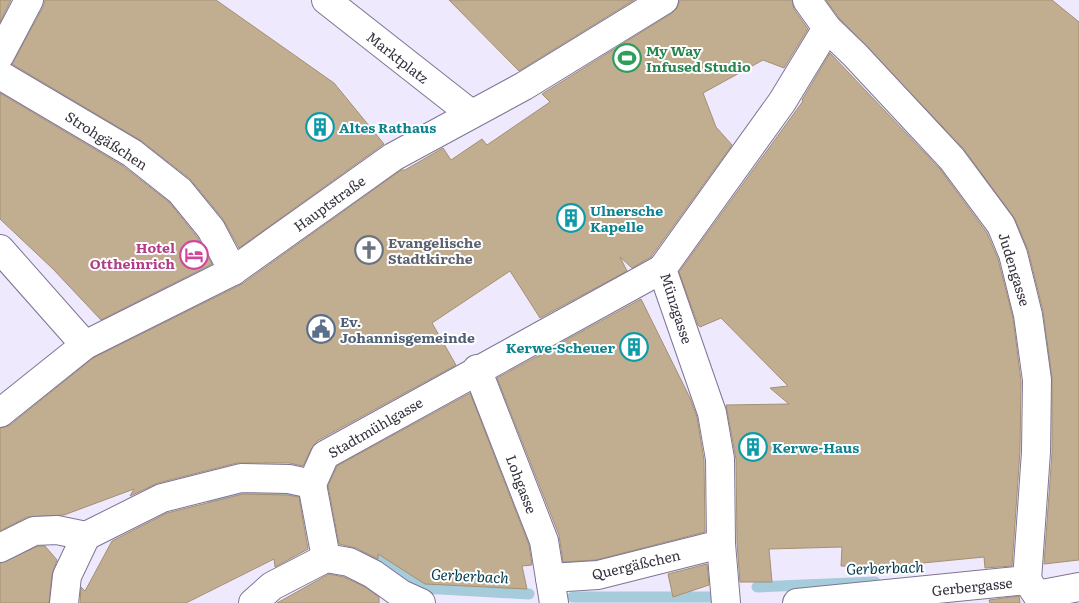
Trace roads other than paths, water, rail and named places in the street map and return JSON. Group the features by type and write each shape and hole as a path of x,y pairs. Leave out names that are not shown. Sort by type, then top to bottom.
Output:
{"street":[{"path":"0,56 29,0"},
{"name":"Marktplatz","path":"326,0 470,113"},
{"name":"Hauptstraße","path":"0,413 85,345 234,271 393,157 470,113 524,86 663,0"},
{"name":"Judengasse","path":"807,0 827,28 855,55 952,159 1001,226 1013,254 1028,315 1037,380 1035,593"},
{"name":"Münzgasse","path":"726,603 721,544 720,459 712,413 662,268 782,102 827,28"},
{"name":"Strohgäßchen","path":"0,75 132,153 180,191 211,229 234,271"},
{"path":"0,249 85,345"},
{"name":"Stadtmühlgasse","path":"312,484 325,455 662,268"},
{"name":"Lohgasse","path":"477,369 544,541 552,590"},
{"path":"64,603 67,576 86,536 162,498 241,478 289,479 312,484 326,558"},
{"path":"0,548 34,531 57,530 86,536"},
{"name":"Quergäßchen","path":"552,590 598,575 721,544"},
{"path":"253,603 272,586 326,558 350,562 373,574 408,600"},
{"name":"Gerbergasse","path":"797,603 1035,593 1079,587"}],"waterway":[{"name":"Gerberbach","path":"210,497 299,492"},
{"name":"Gerberbach","path":"366,551 423,588 529,594"},
{"name":"Gerberbach","path":"757,587 875,582"},
{"name":"Gerberbach","path":"573,597 710,597"}],"place":[{"name":"My Way Infused Studio","path":"627,58"},
{"name":"Altes Rathaus","path":"320,127"},
{"name":"Ulnersche Kapelle","path":"571,218"},
{"name":"Evangelische Stadtkirche","path":"369,250"},
{"name":"Hotel Ottheinrich","path":"194,255"},
{"name":"Ev. Johannisgemeinde","path":"321,329"},
{"name":"Kerwe-Scheuer","path":"634,347"},
{"name":"Kerwe-Haus","path":"753,447"}]}
